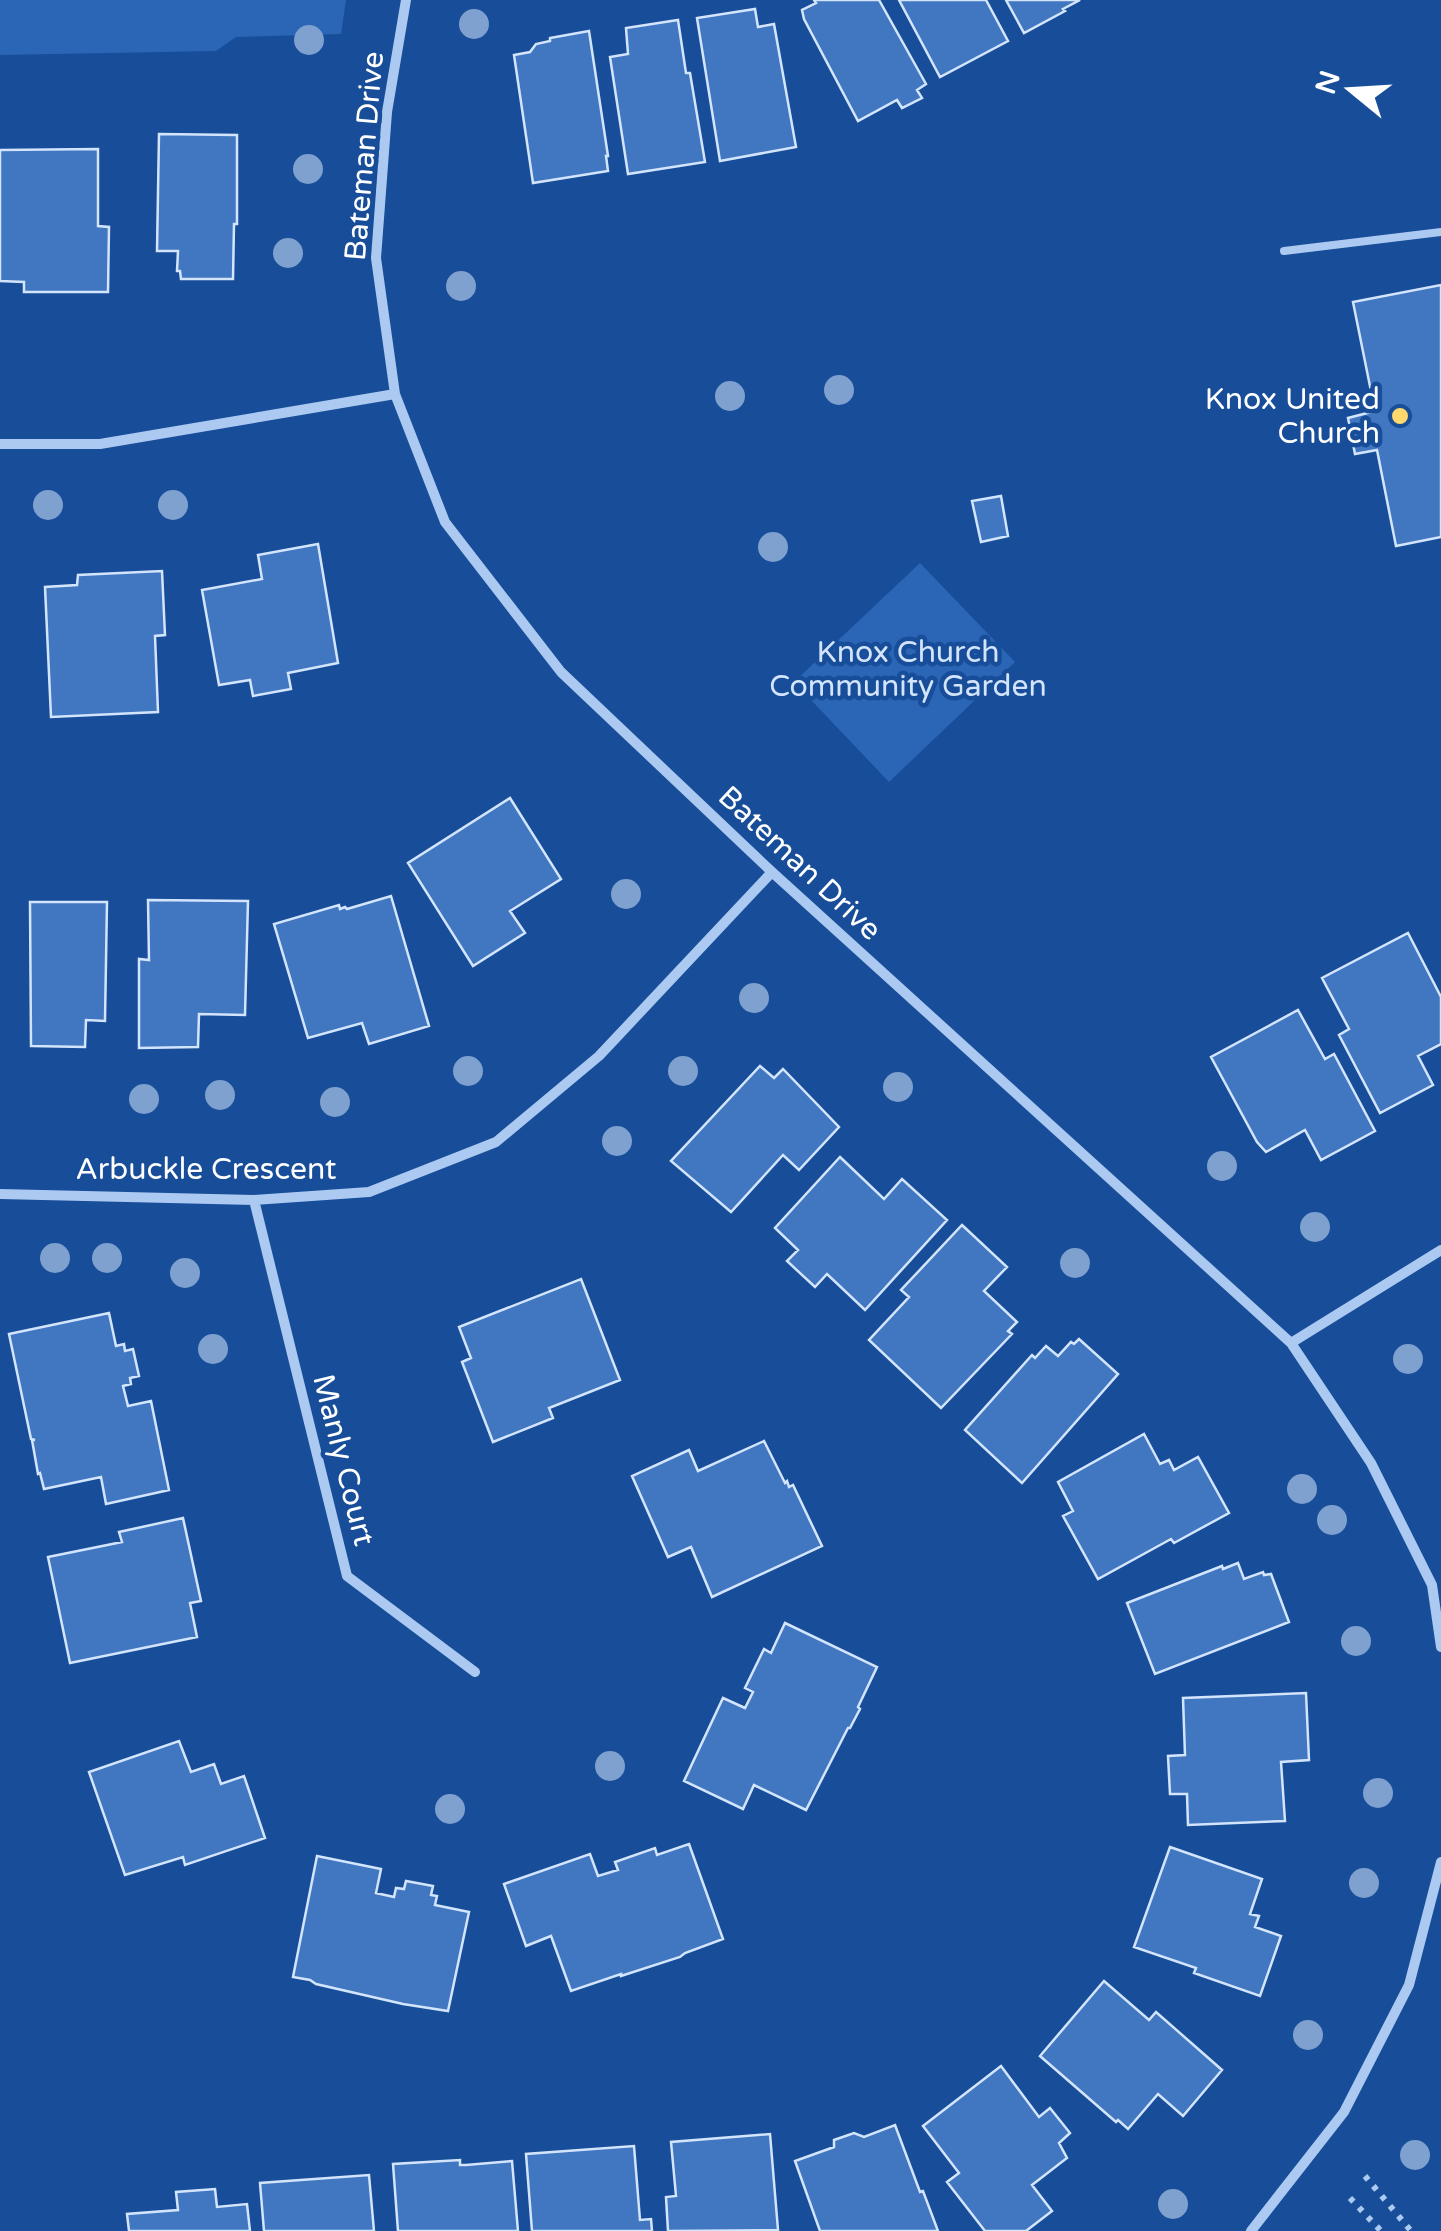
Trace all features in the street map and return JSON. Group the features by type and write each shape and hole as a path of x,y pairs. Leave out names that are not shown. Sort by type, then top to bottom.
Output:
{"street":[{"name":"Bateman Drive","path":"406,0 387,112 376,258 395,394 445,522 562,672 772,872 1291,1343 1371,1463 1432,1585 1441,1647"},
{"path":"0,444 100,444 395,394"},
{"name":"Arbuckle Crescent","path":"0,1194 254,1200 369,1192 496,1142 599,1056 772,872"},
{"name":"Manly Court","path":"254,1200 347,1576 475,1672"},
{"path":"1291,1343 1441,1250"},
{"path":"1251,2231 1344,2112 1409,1985 1441,1862"}],"lane":[{"path":"1284,251 1441,232"}],"path":[{"path":"1366,2176 1412,2231"},
{"path":"1350,2198 1381,2231"}],"green space":[{"path":"0,0 346,0 341,34 236,37 216,51 0,55"},
{"name":"Knox Church Community Garden","path":"920,563 1015,662 889,782 794,682"}],"building":[{"path":"814,0 879,0 926,84 917,90 922,98 902,108 897,100 858,121 804,19 802,10 816,3"},
{"path":"899,0 986,0 1008,41 940,77"},
{"path":"1006,0 1080,0 1024,33"},
{"path":"755,9 758,27 774,24 796,147 720,161 697,18"},
{"path":"678,20 705,162 628,174 610,57 628,54 626,28"},
{"path":"589,31 608,171 533,183 514,55 530,52 536,44 550,38"},
{"path":"159,134 237,135 233,279 181,279 177,271 178,251 157,251"},
{"path":"98,149 98,226 109,227 108,292 24,292 24,282 0,281 0,150"},
{"name":"Knox United Church","path":"1441,285 1441,537 1396,546 1377,450 1355,454 1348,418 1375,411 1353,302"},
{"path":"1001,496 1008,536 981,542 972,501"},
{"path":"318,544 338,663 288,673 291,689 253,696 250,680 219,685 202,590 262,579 258,555"},
{"path":"162,571 165,635 155,636 158,712 51,717 45,587 77,585 78,575"},
{"path":"510,798 561,879 510,911 525,933 473,966 408,863"},
{"path":"391,896 429,1026 369,1044 362,1023 308,1038 274,924 339,905 340,909 347,909"},
{"path":"148,900 248,901 245,1015 199,1014 198,1047 139,1048 139,959 149,960"},
{"path":"30,902 107,902 105,1021 86,1020 85,1047 31,1046"},
{"path":"1408,933 1441,997 1441,1044 1418,1056 1433,1085 1380,1113 1339,1035 1349,1029 1322,978"},
{"path":"1298,1010 1325,1059 1334,1054 1375,1131 1321,1160 1305,1130 1266,1152 1211,1057"},
{"path":"760,1066 774,1078 783,1069 839,1127 799,1170 783,1155 731,1212 671,1161"},
{"path":"840,1157 884,1199 902,1179 947,1220 865,1310 827,1274 815,1287 787,1261 798,1250 775,1228"},
{"path":"962,1225 1007,1267 984,1291 1017,1322 1008,1331 1012,1334 941,1408 869,1340 909,1297 901,1290"},
{"path":"581,1279 620,1380 549,1408 553,1418 493,1442 462,1362 471,1358 459,1327"},
{"path":"109,1313 116,1346 124,1344 125,1351 133,1349 139,1376 130,1378 131,1384 123,1386 128,1406 151,1401 169,1490 106,1504 101,1477 44,1489 9,1334"},
{"path":"1079,1339 1118,1374 1022,1483 965,1430 1032,1355 1035,1358 1046,1346 1058,1356"},
{"path":"1144,1434 1160,1464 1169,1460 1174,1470 1198,1457 1229,1513 1098,1579 1063,1516 1073,1511 1058,1482"},
{"path":"764,1441 785,1483 793,1485 822,1546 712,1597 691,1547 668,1557 632,1476 689,1450 698,1471"},
{"path":"183,1518 201,1601 190,1603 197,1637 70,1663 48,1557 122,1542 119,1532"},
{"path":"1238,1563 1244,1579 1263,1572 1271,1574 1289,1622 1155,1674 1127,1603"},
{"path":"785,1623 877,1667 860,1709 806,1810 754,1785 743,1809 684,1781 723,1698 745,1708 753,1692 745,1688 764,1649 771,1653"},
{"path":"1306,1693 1309,1760 1281,1762 1285,1821 1188,1825 1187,1794 1170,1794 1168,1756 1185,1755 1183,1698"},
{"path":"179,1741 191,1772 214,1764 221,1784 244,1776 265,1838 185,1865 183,1857 125,1875 89,1772"},
{"path":"689,1844 723,1939 680,1957 571,1991 551,1936 526,1946 504,1884 590,1854 598,1876 618,1870 615,1862 655,1848 657,1855"},
{"path":"1170,1847 1262,1879 1250,1914 1259,1916 1255,1927 1281,1936 1260,1996 1134,1947"},
{"path":"317,1856 381,1869 376,1893 394,1897 396,1888 404,1889 406,1881 433,1886 435,1905 469,1912 448,2011 293,1977"},
{"path":"1104,1981 1149,2020 1156,2012 1222,2070 1183,2116 1158,2094 1128,2129 1040,2056"},
{"path":"1001,2066 1039,2117 1050,2108 1070,2133 1059,2143 1067,2158 1032,2185 1052,2211 1026,2231 985,2231 947,2182 959,2173 923,2126"},
{"path":"895,2125 938,2231 820,2231 795,2161 834,2147 834,2140 854,2133 864,2137"},
{"path":"770,2134 778,2230 668,2231 666,2197 676,2196 671,2142"},
{"path":"634,2146 640,2220 651,2219 652,2231 532,2231 526,2154"},
{"path":"460,2160 460,2165 512,2161 518,2231 398,2231 393,2164"},
{"path":"369,2175 374,2231 264,2231 260,2183"},
{"path":"215,2189 217,2207 247,2204 250,2231 129,2231 127,2214 178,2210 176,2192"}],"place":[{"name":"Knox United Church","path":"1400,416"}]}
